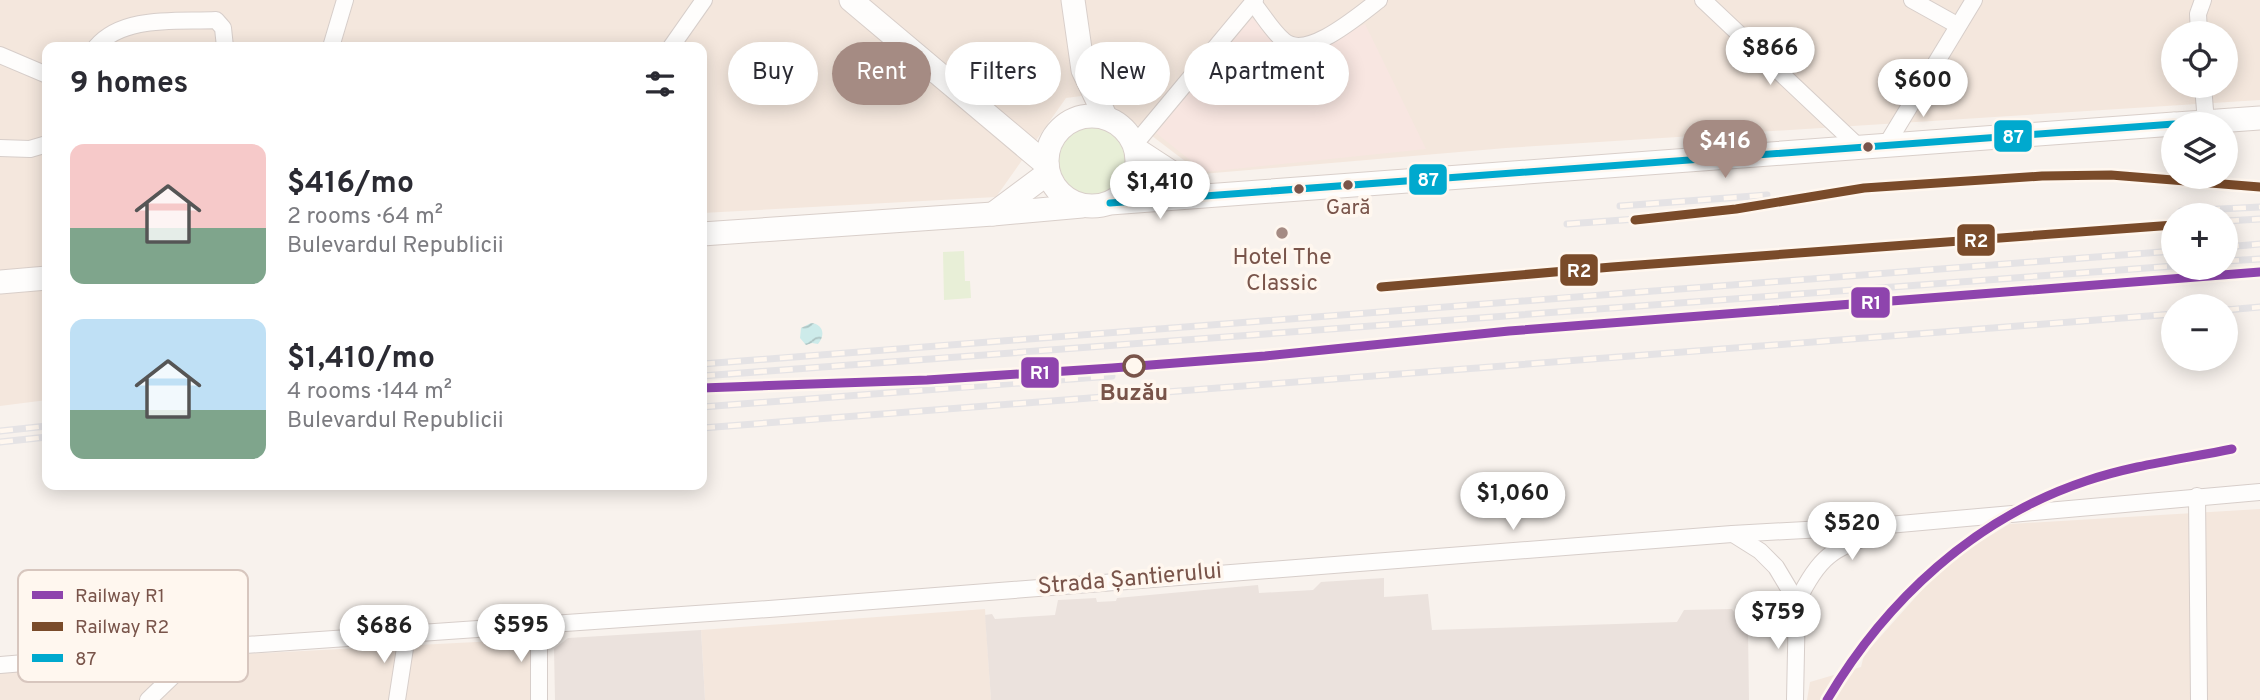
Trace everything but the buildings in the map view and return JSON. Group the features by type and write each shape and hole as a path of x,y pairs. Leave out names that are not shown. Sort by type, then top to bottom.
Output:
{"main road":[{"path":"851,0 1048,169"},
{"path":"1073,0 1079,42"},
{"path":"1074,120 1077,105"},
{"path":"1100,105 1106,118"},
{"path":"1082,206 1061,194 1053,185 1047,154 1056,133 1084,116 1106,118 1118,124 1128,133 1136,147 1138,166 1133,182 1123,195 1110,203"},
{"path":"2238,120 2260,118"},
{"path":"707,234 1096,207 1110,203 1206,195 2161,125"},
{"path":"1136,147 1206,195"},
{"path":"993,214 1048,169"},
{"path":"0,282 42,278"}],"street":[{"path":"336,42 345,0"},
{"path":"675,42 704,0"},
{"path":"1136,147 1254,1 1284,42 1298,47 1324,38 1380,0"},
{"path":"1703,0 1861,149"},
{"path":"1912,0 1957,25"},
{"path":"1885,147 1974,0"},
{"path":"2198,21 2203,0"},
{"path":"100,42 117,30 138,25 216,20 223,27 224,42"},
{"path":"0,55 42,73"},
{"path":"0,148 30,149 42,145"},
{"name":"Strada Șantierului","path":"248,645 539,627 1904,523 2260,492"},
{"path":"2197,496 2199,700"},
{"path":"1795,700 1797,602 1821,561 1842,546 1904,523"},
{"path":"1732,534 1769,558 1797,602"},
{"path":"539,627 539,700"},
{"path":"397,700 407,635"},
{"name":"Strada Șantierului","path":"0,665 18,663"},
{"path":"148,700 167,682"}],"shaded area":[{"path":"0,0 2260,0 2260,100 1506,148 1202,174 1111,105 1170,105 1170,42 1075,42 1075,97 1066,98 996,197 707,213 707,42 42,42 42,401 0,406"},
{"path":"1252,18 1277,42 1232,42"},
{"path":"1365,24 1426,149 1205,172 1156,133 1184,99 1184,105 1349,105 1349,42 1327,42"},
{"path":"2260,509 2260,700 1807,700 1810,682 1861,667 1864,655 1946,563 2009,524"},
{"path":"1384,578 1384,597 1428,594 1432,630 1677,622 1684,610 1732,609 1748,631 1749,700 991,700 985,615 992,614 995,619 1055,615 1058,600 1096,598 1097,602 1116,601 1117,598 1258,585 1259,593 1313,590 1321,582"},
{"path":"985,609 991,700 705,700 701,630"},
{"path":"701,630 705,700 555,700 554,649 568,638"},
{"path":"532,639 533,700 0,700 0,671 18,670 18,682 248,682 248,654"}],"green space":[{"path":"1092,126 1111,132 1121,142 1127,161 1121,180 1111,190 1092,196 1073,190 1063,180 1057,161 1063,142 1073,132"},
{"path":"964,251 965,281 970,281 971,298 944,300 943,252"}],"water":[{"path":"811,323 821,328 822,337 818,344 806,345 800,338 801,328"}],"railway":[{"path":"1567,224 1678,216 1864,188 2042,176 2111,175 2260,187"},
{"path":"1620,206 1767,195"},
{"path":"2238,208 2260,207"},
{"path":"2238,220 2260,219"},
{"path":"1381,287 2161,226"},
{"path":"2238,246 2260,244"},
{"path":"707,364 2161,252"},
{"path":"2238,260 2260,259"},
{"path":"707,376 2161,267"},
{"path":"2238,309 2260,307"},
{"path":"707,428 2161,315"},
{"path":"707,407 1112,376"},
{"path":"0,431 42,427"},
{"path":"0,442 42,438"},
{"path":"1827,700 1877,629 1906,597 1937,567 1971,540 2007,517 2045,497 2104,475 2232,449"}],"rail line":[{"name":"R2","path":"1635,220 1736,209 1864,188 2042,176 2111,175 2260,187"},
{"name":"R2","path":"1381,287 2161,226"},
{"name":"R1","path":"707,388 927,380 1112,368 1265,356 1509,331 2260,272"},
{"name":"R1","path":"1827,700 1877,629 1906,597 1937,567 1971,540 2007,517 2045,497 2104,475 2232,449"}],"transit line":[{"name":"87","path":"1110,203 2161,125"}],"place":[{"name":"Gară","path":"1348,185"},
{"name":"Hotel The Classic","path":"1282,233"},
{"name":"Buzău","path":"1134,366"}]}
